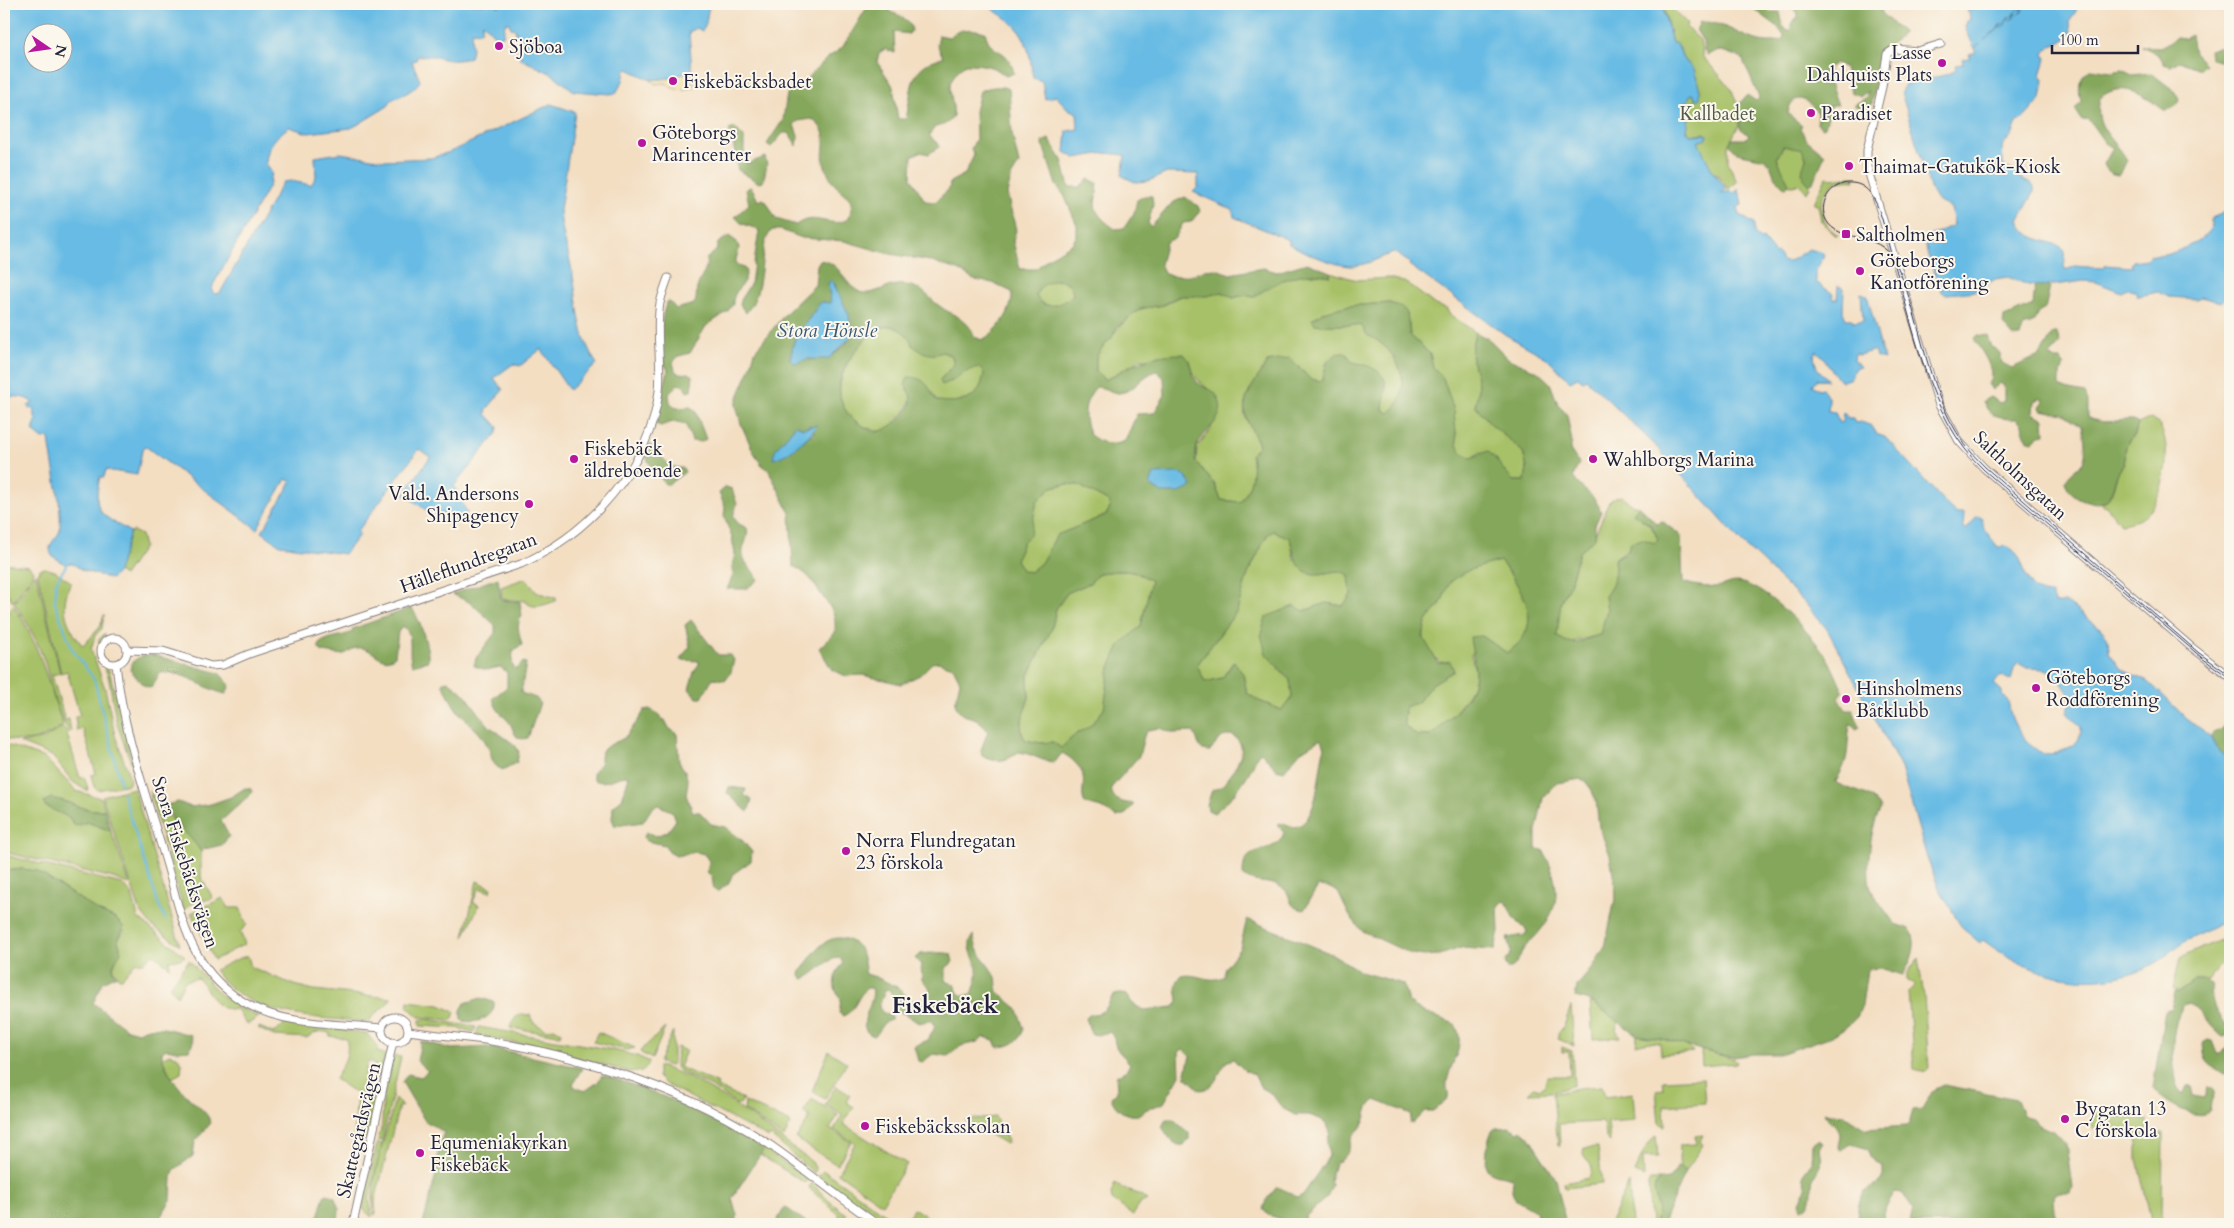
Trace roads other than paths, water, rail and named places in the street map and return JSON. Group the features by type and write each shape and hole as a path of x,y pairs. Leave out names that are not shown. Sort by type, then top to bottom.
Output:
{"street":[{"name":"Saltholmsgatan","path":"1941,44 1932,49 1918,51 1894,49 1887,54 1882,87 1866,157 1867,167 1939,405 1959,441 1981,465 2190,646 2230,677"},
{"name":"Hälleflundregatan","path":"127,650 154,650 200,664 223,665 248,654 520,564 555,546 572,534 606,502 634,461 651,426 659,389 660,305 668,278"},
{"path":"117,638 124,642 127,650 124,660 116,664 109,663 102,657 101,651 104,643 109,639 117,638"},
{"name":"Stora Fiskebäcksvägen","path":"116,664 125,721 140,775 187,931 196,953 206,968 231,994 266,1012 296,1019 382,1028"},
{"path":"397,1017 406,1022 408,1031 402,1041 393,1042 386,1038 382,1028 388,1018 397,1017"},
{"path":"408,1031 475,1039 520,1047 607,1071 672,1093 719,1116 769,1145 877,1224"},
{"name":"Skattegårdsvägen","path":"353,1224 393,1042"}],"water":[{"path":"4,4 379,4 374,9 387,9 387,4 495,4 499,7 501,4 711,4 706,25 702,31 697,28 689,32 692,71 670,78 651,80 628,69 625,71 623,81 616,93 574,91 552,74 521,59 513,36 516,34 515,29 511,28 509,23 505,23 503,36 496,37 483,23 481,32 472,31 470,57 448,60 432,56 418,56 416,60 412,61 420,81 417,85 407,93 391,100 388,106 357,125 351,128 308,133 289,127 275,139 270,147 266,164 272,173 269,186 213,285 212,291 215,294 220,293 283,182 291,181 311,185 316,177 315,157 340,153 384,160 431,158 450,152 551,104 575,112 560,210 582,330 590,353 597,364 569,390 541,349 520,366 513,364 494,378 503,390 487,409 486,414 498,427 497,433 454,486 467,513 454,524 444,514 430,513 404,494 430,457 419,449 357,532 360,534 344,554 280,545 262,532 291,482 286,479 257,529 145,446 142,451 137,475 106,470 104,477 100,477 98,506 105,516 130,532 118,572 111,579 82,570 72,563 65,564 52,556 50,547 60,529 60,517 49,438 43,439 33,431 36,421 33,408 29,409 28,406 33,403 27,399 11,397 4,399"},
{"path":"986,4 1662,4 1672,43 1677,43 1683,59 1694,69 1700,90 1700,99 1695,99 1694,95 1691,94 1686,103 1689,108 1686,110 1686,114 1689,116 1687,131 1690,135 1707,134 1707,139 1698,142 1712,170 1726,189 1721,194 1730,190 1733,194 1739,189 1742,205 1738,207 1740,215 1754,224 1754,233 1760,240 1763,239 1775,254 1778,253 1782,261 1788,262 1809,249 1823,253 1824,256 1816,270 1816,282 1832,293 1834,299 1837,299 1838,286 1844,288 1843,312 1846,319 1852,319 1853,322 1863,321 1861,293 1867,295 1884,360 1877,357 1875,350 1859,355 1855,353 1854,359 1860,367 1856,368 1849,379 1842,381 1816,351 1814,357 1817,368 1828,380 1817,379 1812,385 1819,390 1823,389 1829,398 1828,411 1835,412 1839,423 1842,422 1843,412 1848,418 1853,418 1855,423 1861,422 1872,426 1876,434 1885,437 1949,507 1957,514 1964,512 1963,529 1967,529 1977,516 1982,518 1984,529 1998,547 2010,548 2016,553 2030,583 2035,589 2042,593 2052,594 2055,603 2067,603 2100,628 2108,638 2109,652 2121,669 2150,683 2187,719 2212,738 2216,748 2230,760 2230,921 2222,922 2184,942 2154,964 2132,973 2109,978 2065,978 2023,964 1983,940 1980,943 1962,928 1938,886 1927,858 1901,768 1827,629 1805,603 1741,542 1653,443 1586,379 1583,381 1578,377 1570,381 1545,357 1506,335 1409,265 1410,263 1394,252 1353,266 1330,262 1289,244 1289,240 1234,217 1233,210 1193,192 1198,187 1198,174 1167,173 1149,181 1135,182 1122,176 1125,155 1105,153 1075,158 1065,152 1067,131 1078,129 1077,113 1068,109 1056,96 1045,99 1042,81 1033,78 1030,57 1023,37 1012,23","holes":["2018,663 2027,668 2046,669 2061,682 2070,695 2071,703 2067,713 2081,727 2078,740 2071,747 2050,755 2044,754 2027,741 2014,723 2007,700 2002,691 1994,684 2001,675 2011,681 2014,668"]},
{"path":"1974,4 2080,4 2070,21 2071,34 2044,54 2046,59 2041,75 2044,80 2041,99 2017,123 2012,135 2002,146 2003,164 2007,168 2018,172 2023,181 2029,182 2034,186 2034,193 2019,219 2023,228 2036,238 2063,248 2065,253 2064,269 2074,266 2103,268 2105,265 2133,267 2131,264 2133,261 2147,259 2151,255 2165,255 2192,244 2206,234 2211,227 2212,218 2230,210 2230,259 2225,267 2229,269 2230,267 2230,286 2227,295 2221,302 2200,297 2197,299 2169,297 2158,292 2139,296 2136,295 2137,292 2127,289 2121,292 2096,282 2084,281 2047,286 2028,285 2008,277 1995,279 1977,291 1947,294 1942,292 1927,253 1925,238 1954,225 1951,208 1937,201 1931,191 1901,92 1905,84 1949,74 1956,69 1955,65 1963,64 1962,59 1970,58 1969,54 1976,52 1965,27 1967,21 1970,20 1969,12 1967,12 1968,10 1974,10"},
{"name":"Stora Hönsle","path":"832,280 849,315 851,337 828,359 808,359 795,363 790,359 795,338 821,302 831,303 828,283"},
{"path":"796,425 803,428 817,425 798,446 773,459 775,450"},
{"path":"1179,473 1185,475 1192,487 1179,493 1162,493 1150,485 1154,474"}],"waterway":[{"path":"67,564 56,582 55,603 72,649 94,679 121,784"},
{"path":"123,794 158,903 166,920"}],"tram line":[{"path":"2230,675 2199,653 1985,467 1965,444 1950,420 1938,395 1906,288 1895,261 1887,251 1878,244 1840,232 1832,227 1826,220 1823,211 1826,197 1832,190 1845,183 1859,184 1867,189 1874,199 1882,220 1890,250 1899,278 1924,367 1948,423 1964,448 1984,470 2202,658 2230,678"}],"place":[{"name":"Sjöboa","path":"499,46"},
{"name":"Lasse Dahlquists Plats","path":"1942,63"},
{"name":"Fiskebäcksbadet","path":"673,81"},
{"name":"Paradiset","path":"1811,113"},
{"name":"Göteborgs Marincenter","path":"642,143"},
{"name":"Thaimat-Gatukök-Kiosk","path":"1849,166"},
{"name":"Saltholmen","path":"1846,234"},
{"name":"Göteborgs Kanotförening","path":"1860,271"},
{"name":"Fiskebäck äldreboende","path":"574,459"},
{"name":"Wahlborgs Marina","path":"1593,459"},
{"name":"Vald. Andersons Shipagency","path":"529,504"},
{"name":"Göteborgs Roddförening","path":"2036,688"},
{"name":"Hinsholmens Båtklubb","path":"1846,699"},
{"name":"Norra Flundregatan 23 förskola","path":"846,851"},
{"name":"Bygatan 13 C förskola","path":"2065,1119"},
{"name":"Fiskebäcksskolan","path":"865,1126"},
{"name":"Equmeniakyrkan Fiskebäck","path":"420,1153"}],"district":[{"name":"Fiskebäck","path":"945,1005"}],"park label":[{"name":"Kallbadet","path":"1717,113"}]}
